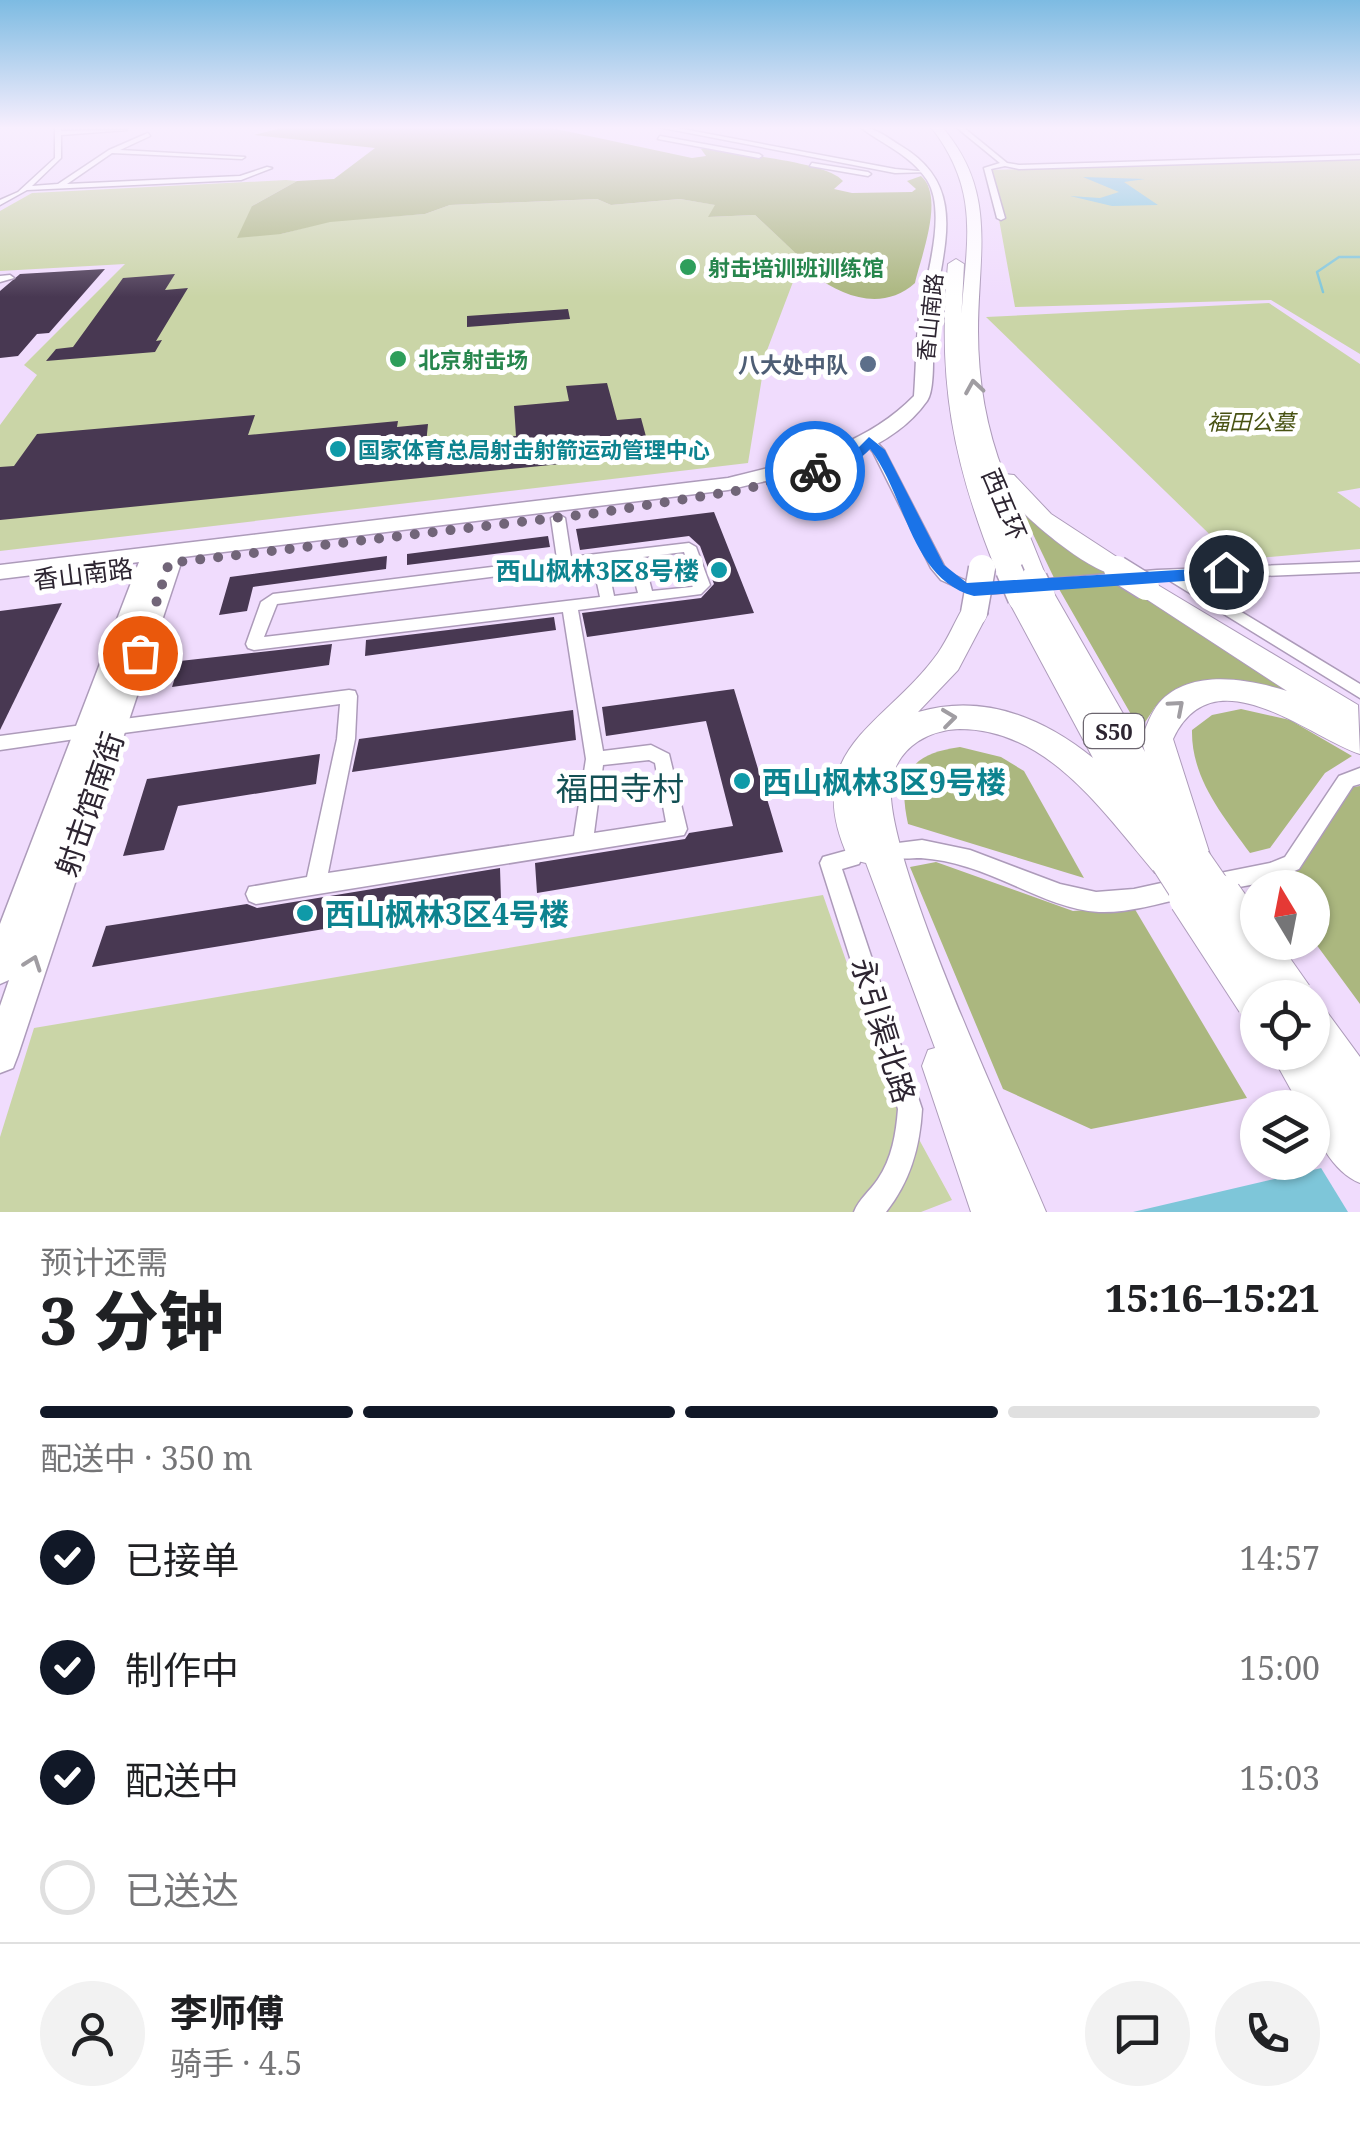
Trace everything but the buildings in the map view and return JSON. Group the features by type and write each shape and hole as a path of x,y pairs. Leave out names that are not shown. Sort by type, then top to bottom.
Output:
{"highway":[{"name":"西五环","path":"956,184 961,209 961,311 985,455 1016,522 1018,582"},
{"name":"西五环","path":"961,311 950,370 963,446 988,520 1079,710 1181,861 1277,980"},
{"path":"985,455 1042,518 1118,568 1158,581 1360,725"},
{"path":"1007,1208 866,859 852,802 853,772 865,751 948,662 974,612 1018,582"},
{"path":"1181,861 1157,738 1161,722 1187,696 1230,692 1282,700 1328,720 1360,741"},
{"path":"1007,1208 886,869 873,820 875,780 884,754 921,723 946,716 972,716 1026,730 1080,768 1181,861"},
{"name":"西五环","path":"1181,861 1247,980"},
{"path":"1330,1052 1360,1094"},
{"path":"1303,1070 1360,1159"}],"main road":[{"name":"香山南路","path":"0,583 161,558 670,494 782,471 869,441 896,424 922,397 927,314 942,209 935,184"},
{"name":"香山南路","path":"0,572 558,518 742,490 813,472 859,454 869,441"},
{"name":"射击馆南街","path":"0,1055 161,558"},
{"name":"射击馆南街","path":"0,967 103,729"}],"street":[{"path":"0,203 31,184"},
{"path":"60,186 64,184"},
{"path":"26,188 111,184"},
{"path":"991,184 1001,218"},
{"path":"869,441 878,450 938,568 962,587 992,591 1360,567"},
{"path":"558,518 566,562"},
{"path":"689,547 702,585 696,591 254,644 268,602 273,599 599,558 689,547"},
{"path":"635,554 646,595"},
{"path":"599,558 608,600"},
{"path":"1158,581 1360,692"},
{"path":"570,606 595,759 583,840"},
{"path":"0,743 349,696 346,739 315,886"},
{"path":"256,894 524,856 583,840 677,829 663,759 650,752 595,759"},
{"path":"897,850 924,847 954,852 1086,901 1130,898 1272,872 1292,862 1346,781 1360,776"},
{"name":"永引渠北路","path":"852,858 830,862 910,1109 910,1140 894,1180 867,1212"}],"green space":[{"name":"北京射击场","path":"292,184 252,206 281,234 330,221 425,214 450,205 597,199 611,205 680,199 716,205 709,217 755,215 816,272 796,274 766,353 748,463 0,551 0,425 37,375 24,365 125,264 0,271 0,211 32,193"},
{"path":"292,184 840,184 834,189 852,193 912,192 916,189 910,184 926,184 931,198 929,227 915,283 903,292 877,299 851,295 814,275 823,273 816,264 805,262 755,215 708,217 715,205 680,199 611,205 597,199 450,205 425,214 330,222 281,234 237,238 252,206"},
{"path":"992,184 1360,184 1360,354 1271,300 1015,307"},
{"name":"福田公墓","path":"1269,303 1360,364 1360,488 1337,492 1360,508 1360,549 1236,560 986,317"},
{"path":"1020,507 1116,573 1055,580"},
{"path":"1132,583 1314,698 1175,691 1155,707 1140,730 1059,589"},
{"path":"1241,709 1290,720 1352,756 1325,773 1270,848 1250,853 1203,780 1193,748 1192,730 1212,715"},
{"path":"960,747 1001,757 1024,771 1084,878 908,824 904,792 911,769 929,755"},
{"path":"1360,786 1360,1004 1328,960 1330,870 1297,870 1353,787"},
{"path":"936,862 1073,911 1133,906 1242,1090 1240,1099 1091,1129 1003,1089 910,867"},
{"path":"823,895 890,1086 952,1200 921,1212 0,1212 0,1137 34,1028"}],"water":[{"path":"1099,184 1126,184 1158,205 1112,206 1070,196 1100,198 1119,192"},
{"path":"1360,1159 1360,1212 1133,1212 1270,1180 1330,1180 1330,1166"}],"pier":[{"path":"1360,1154 1360,1212 1348,1212 1328,1180 1330,1160"}],"waterway":[{"path":"1323,292 1317,272 1339,257 1360,257"}],"way so far":[{"path":"140,653 169,563 597,513 742,490 815,471"}],"place":[{"name":"射击培训班训练馆","path":"688,267"},
{"name":"北京射击场","path":"398,359"},
{"name":"八大处中队","path":"868,364"},
{"name":"国家体育总局射击射箭运动管理中心","path":"338,449"},
{"name":"西山枫林3区8号楼","path":"719,570"},
{"name":"西山枫林3区9号楼","path":"742,781"},
{"name":"西山枫林3区4号楼","path":"305,913"}],"district":[{"name":"福田寺村","path":"620,787"}],"route":[{"path":"815,471 859,454 869,441 878,450 938,568 962,587 974,590 1226,572"}]}
